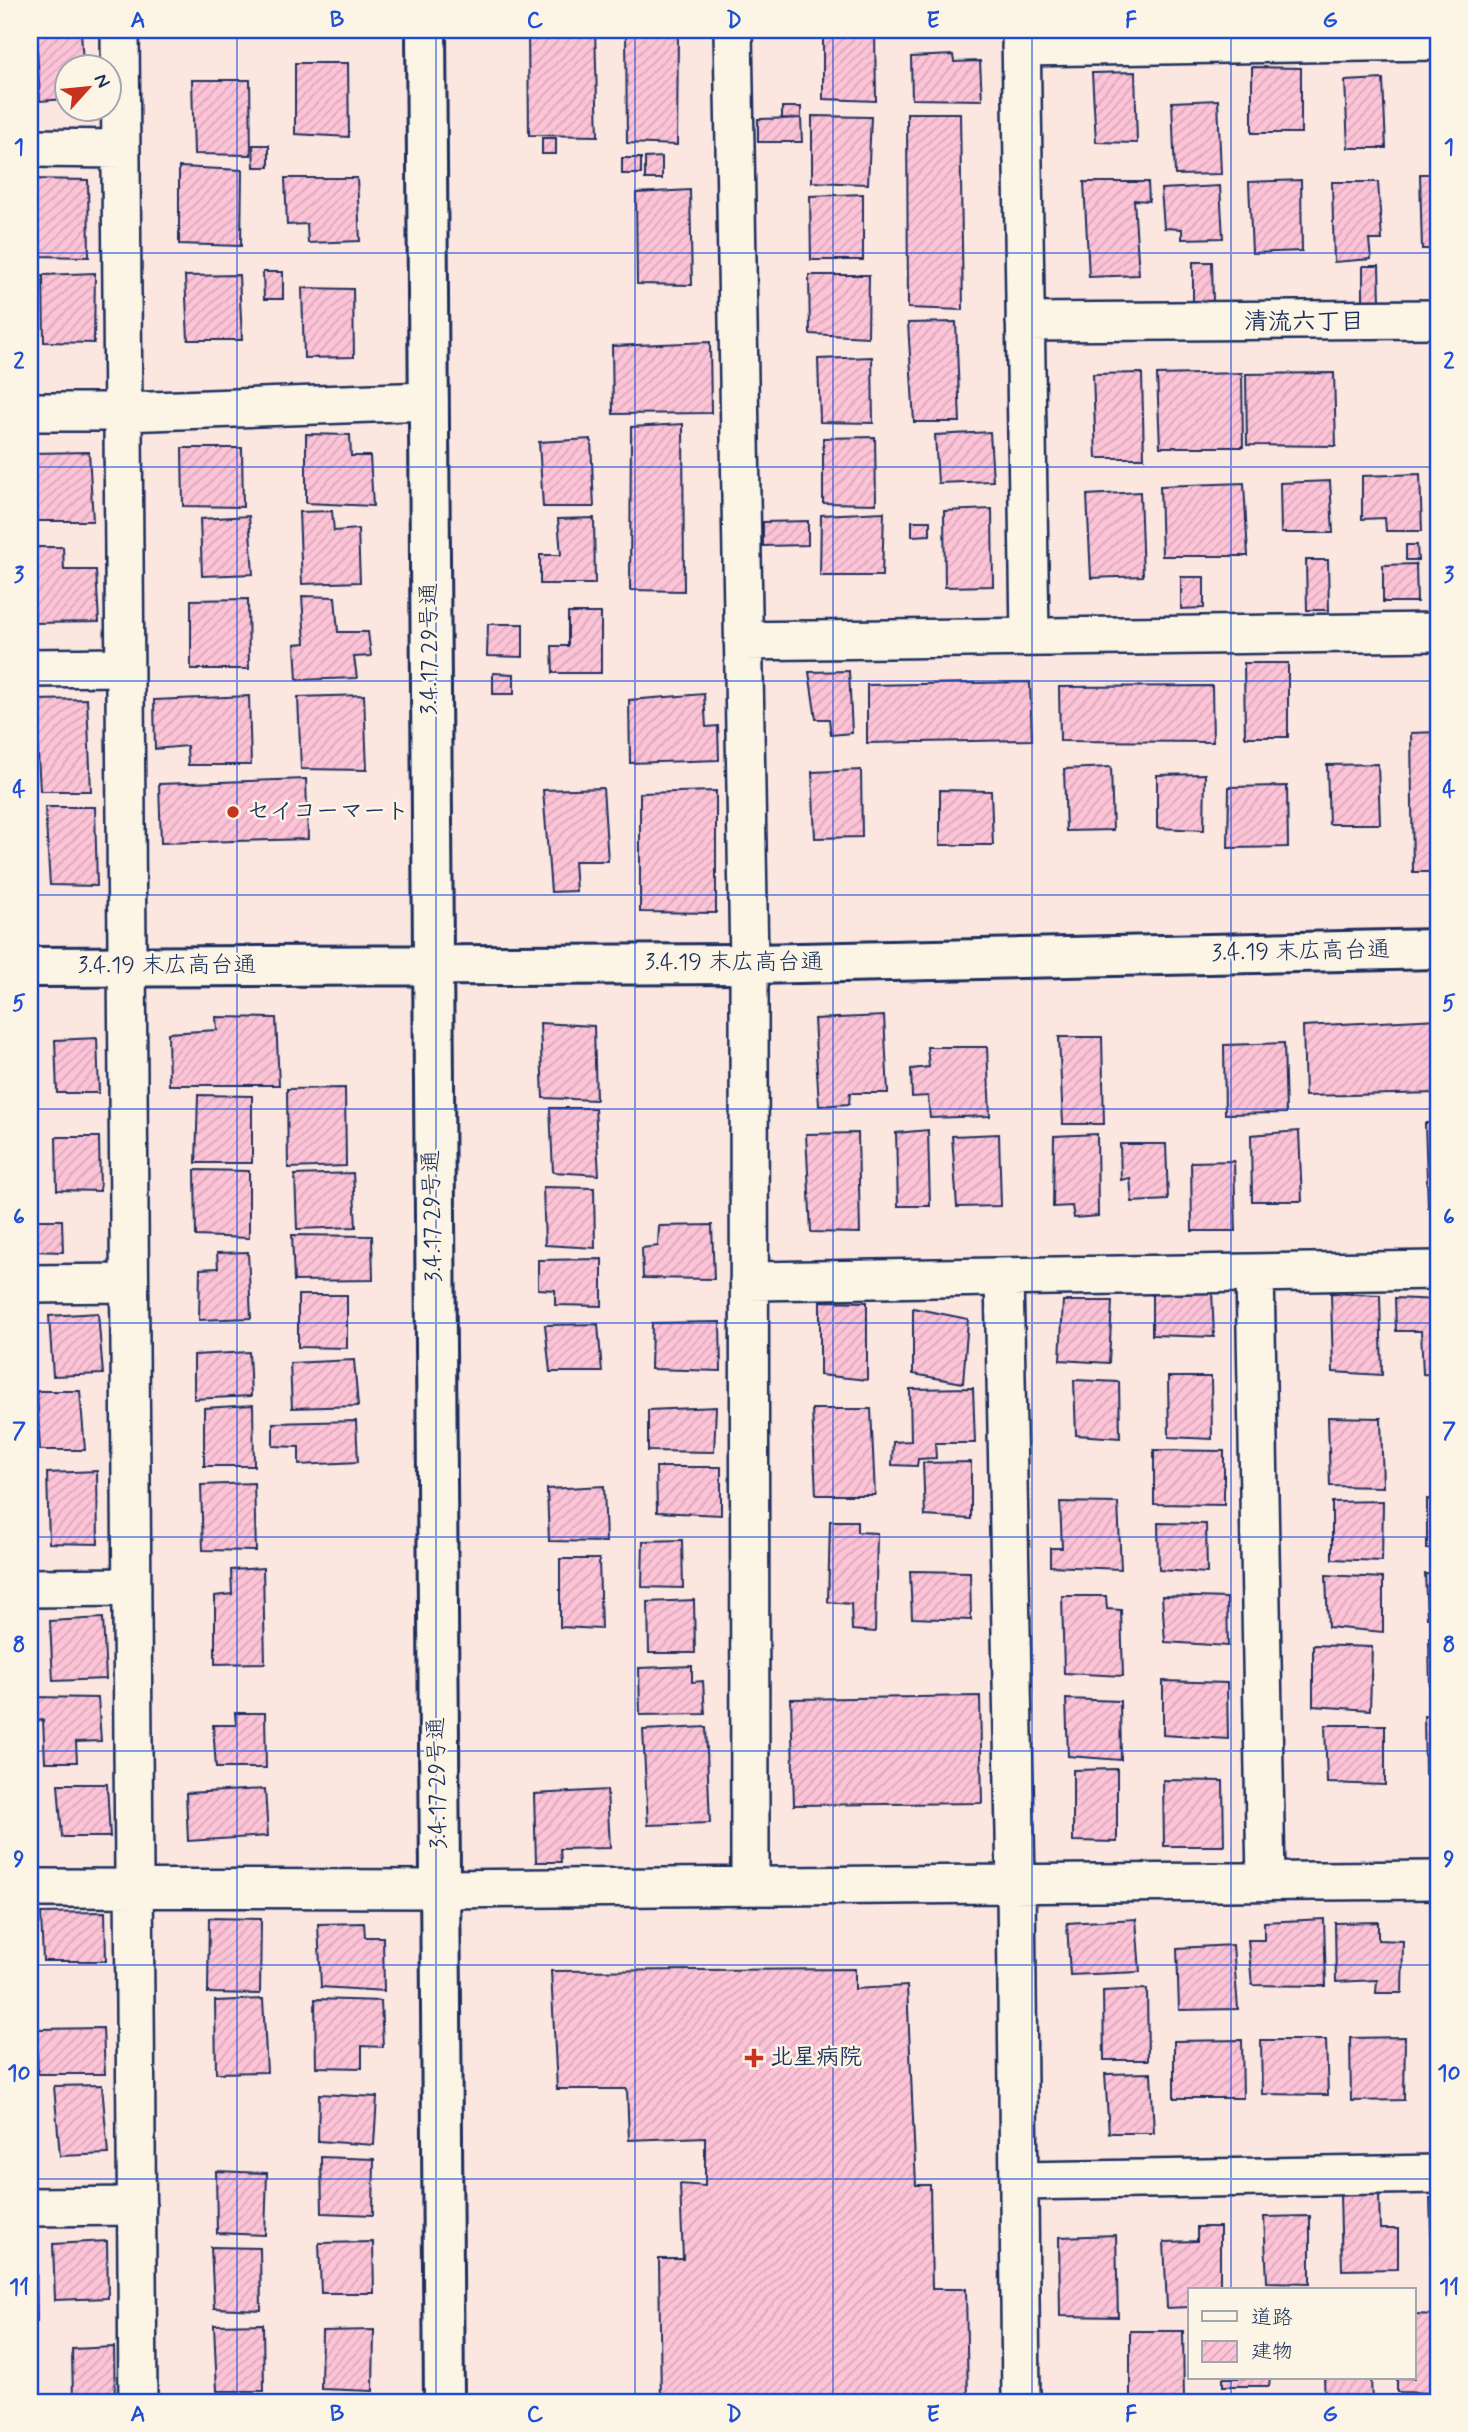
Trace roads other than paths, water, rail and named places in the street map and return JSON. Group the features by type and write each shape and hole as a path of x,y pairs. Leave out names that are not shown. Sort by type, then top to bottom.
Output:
{"street":[{"path":"120,30 138,2402"},
{"name":"3.4.17 29号通","path":"426,30 444,2402"},
{"path":"733,30 749,964 750,1886"},
{"path":"1030,637 1021,38 1438,41"},
{"path":"30,148 121,149"},
{"path":"1025,322 1438,319"},
{"path":"30,412 123,412 429,401"},
{"path":"743,642 1438,632"},
{"path":"30,668 125,667"},
{"name":"3.4.19 末広高台通","path":"30,967 749,964 1438,949"},
{"path":"750,1281 1438,1270"},
{"path":"1255,1273 1266,1882"},
{"path":"1003,1277 1016,1884 1021,2402"},
{"path":"30,1284 129,1283"},
{"path":"30,1588 132,1587"},
{"path":"30,1888 134,1886 439,1889 1438,1880"},
{"path":"1019,2181 1438,2174"},
{"path":"30,2207 137,2206"}],"place":[{"name":"セイコーマート","path":"233,812"},
{"name":"北星病院","path":"754,2058"}],"district":[{"name":"清流六丁目","path":"1304,322"}]}
